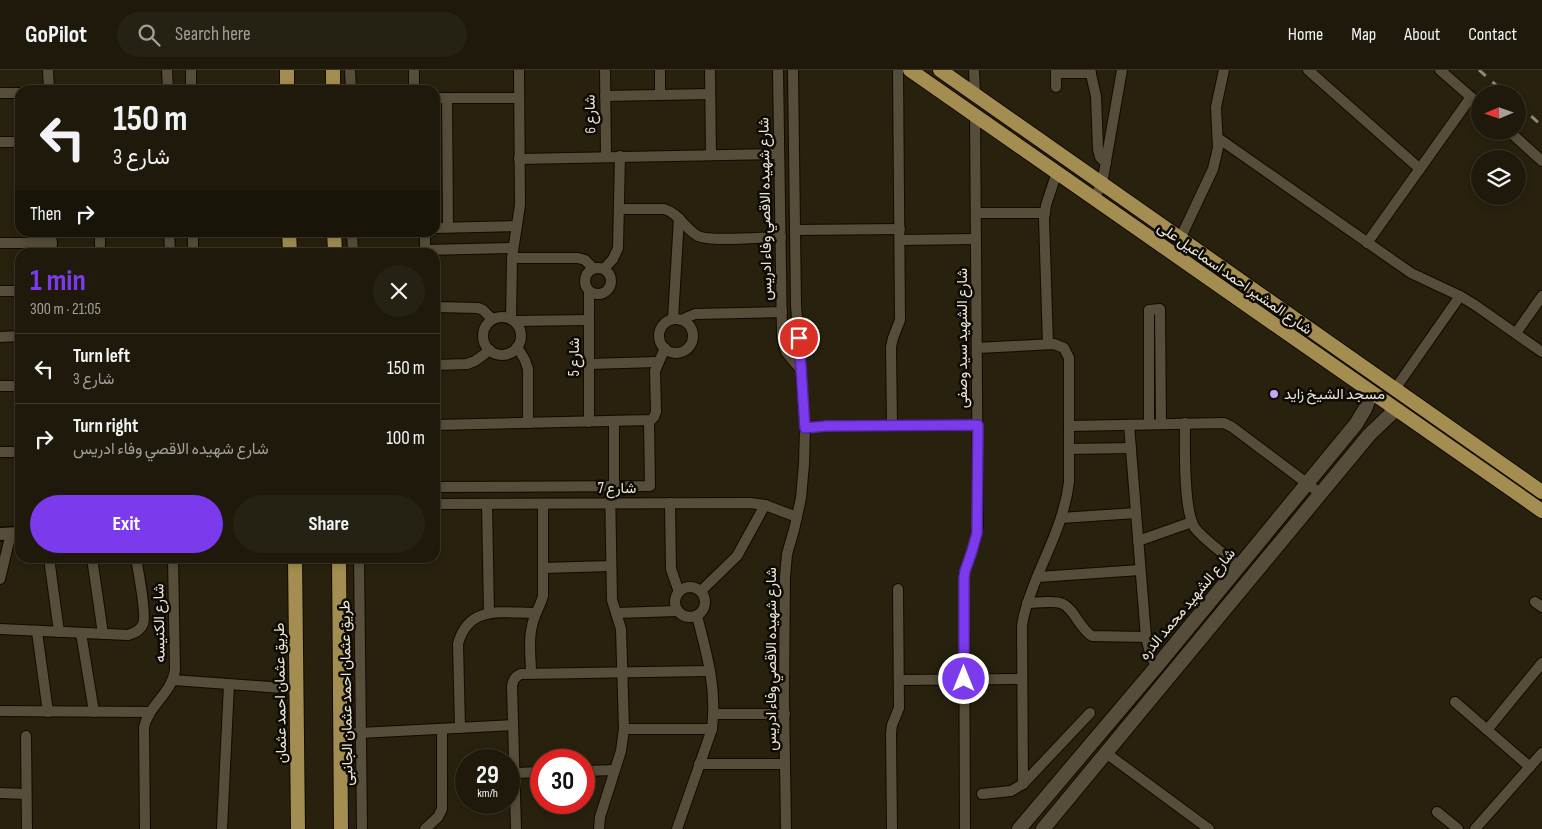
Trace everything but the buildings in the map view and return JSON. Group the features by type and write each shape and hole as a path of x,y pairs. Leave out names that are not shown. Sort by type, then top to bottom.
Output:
{"main road":[{"path":"287,70 287,85"},
{"path":"333,70 333,85"},
{"name":"شارع المشير احمد اسماعيل على","path":"910,70 1542,511"},
{"name":"شارع المشير احمد اسماعيل على","path":"940,70 1538,489"},
{"name":"شارع الشهيد محمد الدره","path":"1028,826 1356,424 1365,409 1371,393"},
{"path":"1042,829 1369,435 1395,410"},
{"path":"1524,499 1538,489"},
{"name":"طريق عثمان احمد عثمان","path":"295,563 298,829"},
{"path":"339,563 341,829"},
{"path":"1230,578 1242,589"}],"street":[{"path":"48,70 48,85"},
{"path":"168,70 168,85"},
{"path":"190,70 191,85"},
{"path":"350,70 351,85"},
{"path":"414,70 414,85"},
{"path":"519,70 520,205 513,253 513,320 521,336 517,347 504,354 490,350 484,342 485,327 492,320 504,317 513,320 589,320"},
{"name":"شارع 6","path":"604,70 606,157"},
{"path":"660,70 660,95"},
{"path":"710,70 711,155"},
{"name":"شارع شهيده الاقصي وفاء ادريس","path":"778,70 783,344 786,352 801,371"},
{"name":"شارع شهيده الاقصي وفاء ادريس","path":"786,829 784,714 786,565 803,481 805,428 796,305 793,70"},
{"path":"892,425 891,347 892,338 900,320 898,70"},
{"path":"974,70 975,94"},
{"path":"1094,198 1102,184 1122,70"},
{"path":"1180,238 1216,158 1218,138 1216,107 1224,70"},
{"path":"1308,70 1420,169"},
{"path":"1367,243 1471,97 1440,70"},
{"path":"1056,87 1056,72 1091,71 1096,96 1098,149 1100,157 1106,163"},
{"path":"0,93 15,93"},
{"path":"605,96 710,94"},
{"path":"440,98 519,98"},
{"path":"447,98 448,228"},
{"name":"شارع الشهيد سيد وصفى","path":"965,829 964,578 977,533 976,116"},
{"path":"1218,138 1411,273 1475,305 1542,352"},
{"path":"1519,140 1542,161"},
{"path":"0,142 15,142"},
{"path":"519,159 780,154"},
{"path":"604,269 618,248 620,156"},
{"path":"1048,344 1045,213 1057,172"},
{"path":"780,194 794,194"},
{"path":"619,210 664,209 672,212 693,233 705,238 781,236"},
{"path":"976,213 1045,213"},
{"path":"677,319 679,218"},
{"path":"440,228 517,226"},
{"path":"795,230 976,239"},
{"path":"0,243 51,243"},
{"path":"440,251 513,253 578,258 585,260 593,268 604,269 610,276 611,285 605,292 597,294 589,291 586,287 584,278 593,268"},
{"path":"0,291 15,291"},
{"name":"شارع 5","path":"589,291 589,422"},
{"path":"1395,389 1460,296"},
{"path":"1516,333 1542,296"},
{"path":"440,307 478,308 485,312 492,320"},
{"path":"1149,424 1149,310 1160,309 1161,424"},
{"path":"677,319 686,322 692,330 690,344 683,351 678,352 665,348 660,340 660,331 665,323 677,319 695,314 782,312"},
{"path":"0,337 15,336"},
{"path":"977,348 1054,344 1064,348 1069,358 1069,482 1066,500 1061,518 1027,603 1022,626 1023,784"},
{"path":"517,347 528,369 528,423"},
{"path":"440,425 649,421 653,419 656,412 655,375 657,362 665,348"},
{"path":"440,365 471,363 490,350"},
{"path":"589,364 657,362"},
{"path":"0,386 15,386"},
{"name":"شارع 7","path":"440,487 650,486 649,421"},
{"path":"599,829 600,817 615,770 624,729 621,629 612,600 610,503 614,422"},
{"path":"1069,426 1219,422 1228,425 1321,494"},
{"path":"1184,423 1188,506 1192,522 1199,532 1240,566"},
{"path":"1129,424 1146,637 1149,650 1157,666"},
{"path":"805,428 826,426 978,425"},
{"path":"1069,450 1131,448"},
{"path":"0,452 15,452"},
{"path":"575,486 575,503"},
{"path":"670,503 672,569 679,592"},
{"name":"شارع 7","path":"440,504 750,503 765,505 797,516"},
{"path":"486,504 489,613"},
{"path":"531,673 531,630 543,596 543,504"},
{"path":"701,592 737,556 765,505"},
{"path":"1061,518 1136,513"},
{"path":"1138,541 1192,522"},
{"path":"0,579 10,534"},
{"path":"50,563 59,632"},
{"path":"93,563 103,634"},
{"path":"0,629 37,632 134,634 143,625 145,618 137,563"},
{"name":"شارع الكنيسه","path":"144,829 145,722 150,712 170,687 175,670 173,563"},
{"name":"طريق عثمان احمد عثمان الجانبى","path":"359,563 362,829"},
{"path":"544,568 611,566"},
{"path":"1038,577 1140,570"},
{"path":"692,587 701,592 704,595 705,604 701,613 697,616 689,617 684,616 678,611 675,602 682,589 692,587"},
{"path":"892,829 891,732 899,708 898,589"},
{"path":"1027,603 1062,603 1092,636 1146,637"},
{"path":"616,613 678,611"},
{"path":"460,728 458,644 460,635 465,627 472,620 489,613 536,613"},
{"path":"677,829 712,729 714,714 713,685 697,616"},
{"path":"37,632 48,712"},
{"path":"82,633 94,712"},
{"path":"1487,730 1542,663"},
{"path":"514,749 513,682 514,678 521,674 710,671"},
{"path":"899,680 1022,679"},
{"path":"173,680 297,689"},
{"path":"222,829 228,684"},
{"path":"1455,702 1530,767"},
{"path":"0,711 150,712"},
{"path":"982,794 1011,791 1023,784 1090,713"},
{"path":"714,714 784,714"},
{"path":"340,734 513,725"},
{"path":"424,829 438,817 442,809 442,729"},
{"path":"624,729 712,729"},
{"path":"26,736 27,829"},
{"path":"1106,753 1209,829"},
{"path":"1475,829 1542,754"},
{"path":"699,764 785,764"},
{"path":"595,771 615,770"},
{"path":"0,793 26,794"},
{"path":"1437,812 1458,829"},
{"path":"515,814 516,829"}],"railway":[{"path":"1479,70 1496,85"},
{"path":"1526,111 1542,126"}],"place":[{"name":"مسجد الشيخ زايد","path":"1274,394"}],"route":[{"path":"799,338 805,428 826,426 978,425 978,524 975,542 964,578 964,679"}]}
